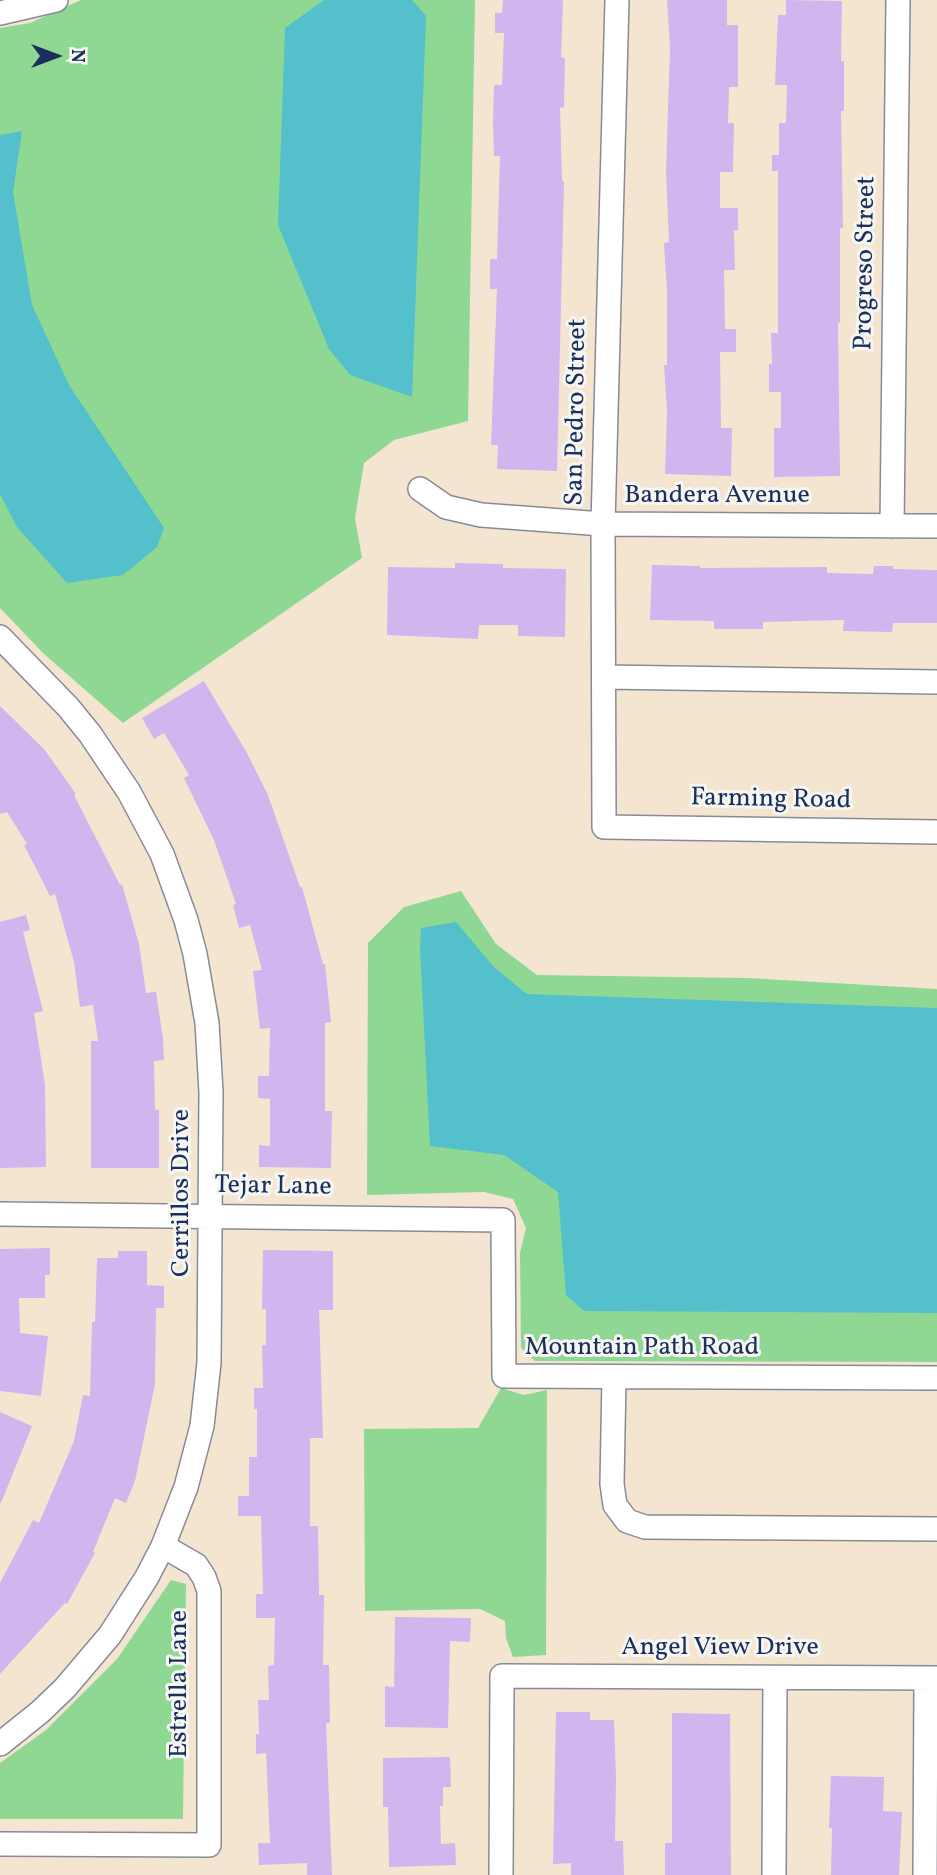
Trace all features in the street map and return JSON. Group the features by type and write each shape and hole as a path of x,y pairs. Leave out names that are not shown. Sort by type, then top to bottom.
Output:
{"street":[{"path":"0,13 25,4 56,0"},
{"name":"San Pedro Street","path":"604,827 603,524 617,0"},
{"name":"Progreso Street","path":"892,526 898,0"},
{"name":"Bandera Avenue","path":"420,489 446,508 481,515 603,524 937,526"},
{"name":"Cerrillos Drive","path":"0,637 68,707 111,762 146,823 175,887 195,954 207,1023 211,1081 211,1332 202,1426 186,1487 163,1546 130,1607 88,1663 40,1712 0,1744"},
{"path":"605,677 937,681"},
{"name":"Farming Road","path":"604,827 937,832"},
{"name":"Tejar Lane","path":"0,1214 503,1220"},
{"name":"Mountain Path Road","path":"503,1220 504,1376 937,1378"},
{"path":"614,1377 612,1483 615,1505 627,1521 645,1527 937,1528"},
{"name":"Estrella Lane","path":"0,1844 209,1846 209,1591 204,1577 195,1565 163,1546"},
{"name":"Angel View Drive","path":"501,1875 502,1676 932,1678"},
{"path":"774,1875 775,1678"},
{"path":"925,1875 932,1678"}],"green space":[{"path":"81,0 475,0 468,421 394,440 364,463 355,518 362,558 123,723 43,653 0,608 0,28 30,23"},
{"path":"461,891 496,944 537,975 747,978 937,989 937,1362 535,1361 521,1348 520,1253 526,1228 513,1199 484,1192 367,1195 368,943 404,907"},
{"path":"501,1388 524,1395 547,1390 546,1655 513,1657 506,1638 505,1621 480,1609 365,1611 364,1429 478,1428"},
{"path":"171,1580 186,1584 183,1819 0,1819 0,1763 46,1730 117,1659"}],"water":[{"path":"324,0 412,0 426,16 412,397 350,375 329,349 278,225 285,28"},
{"path":"22,131 13,192 32,305 69,385 164,528 157,547 123,575 67,583 17,527 0,494 0,135"},
{"path":"456,922 494,967 527,994 937,1008 937,1313 584,1311 566,1295 558,1192 504,1155 430,1146 421,928"}],"building":[{"path":"503,0 563,0 561,57 565,58 564,108 560,107 564,181 557,471 497,469 498,445 491,445 497,289 490,289 490,259 497,259 500,156 494,156 494,85 502,85 504,33 495,33 495,13 502,13"},
{"path":"667,0 727,0 727,25 738,25 738,87 729,87 728,123 734,123 733,172 720,172 720,208 738,208 738,230 734,230 735,270 724,270 725,329 736,329 736,352 720,352 721,428 732,428 731,476 665,474 667,412 664,365 667,365 667,291 664,243 669,242 666,171 670,49"},
{"path":"786,0 842,1 843,228 840,228 838,323 840,476 774,477 774,428 781,428 781,392 769,392 771,333 778,333 778,171 772,171 772,155 779,155 779,123 786,123 787,85 775,85 778,15 786,15"},
{"path":"455,563 503,564 503,568 566,569 565,637 518,636 518,625 479,625 478,639 387,635 388,567 455,568"},
{"path":"652,565 700,568 827,567 827,573 873,574 874,566 937,570 937,623 893,623 892,632 843,631 844,620 763,622 763,629 714,629 714,621 650,620"},
{"path":"204,681 247,753 268,795 302,887 325,964 331,1022 325,1023 325,1111 332,1111 331,1168 259,1167 259,1145 270,1146 270,1099 258,1098 258,1076 269,1076 270,1028 260,1029 253,971 262,970 250,925 239,928 233,905 236,904 214,840 184,778 189,775 164,733 154,739 142,718"},
{"path":"0,706 44,749 76,794 74,795 120,885 122,884 139,944 146,993 156,992 163,1039 164,1060 154,1061 155,1110 159,1110 159,1168 91,1168 91,1041 98,1041 93,1005 80,1007 74,962 55,894 50,896 24,845 27,844 7,812 0,814"},
{"path":"26,915 30,930 23,932 43,1011 34,1013 45,1085 46,1167 0,1168 0,922"},
{"path":"50,1248 50,1275 45,1275 45,1298 19,1298 20,1333 48,1336 41,1396 0,1391 0,1249"},
{"path":"263,1250 333,1251 333,1310 319,1310 323,1438 310,1438 310,1526 318,1526 319,1595 324,1595 323,1665 329,1665 330,1723 326,1723 332,1875 307,1875 307,1863 259,1865 258,1843 270,1843 266,1753 256,1754 256,1734 259,1734 258,1700 269,1700 268,1666 274,1665 275,1618 256,1618 256,1594 263,1594 261,1516 238,1516 238,1496 249,1496 249,1457 257,1457 254,1388 263,1388 262,1345 266,1345 266,1309 262,1309"},
{"path":"118,1251 147,1251 147,1285 164,1286 164,1308 156,1308 155,1384 135,1481 126,1503 115,1498 93,1552 95,1553 67,1604 65,1603 0,1674 0,1583 33,1520 39,1523 74,1441 83,1395 90,1396 97,1258 118,1258"},
{"path":"0,1412 32,1426 1,1503 0,1503"},
{"path":"395,1617 471,1618 470,1642 450,1641 448,1728 385,1727 385,1686 394,1687"},
{"path":"556,1712 590,1712 590,1720 614,1720 615,1841 623,1841 624,1875 571,1875 571,1863 553,1864"},
{"path":"672,1713 730,1714 731,1875 665,1875 665,1843 672,1843"},
{"path":"450,1757 451,1787 443,1787 443,1806 440,1806 441,1844 455,1843 456,1865 389,1867 388,1807 383,1807 383,1758"},
{"path":"831,1776 884,1777 883,1811 902,1812 899,1875 831,1875"}]}
